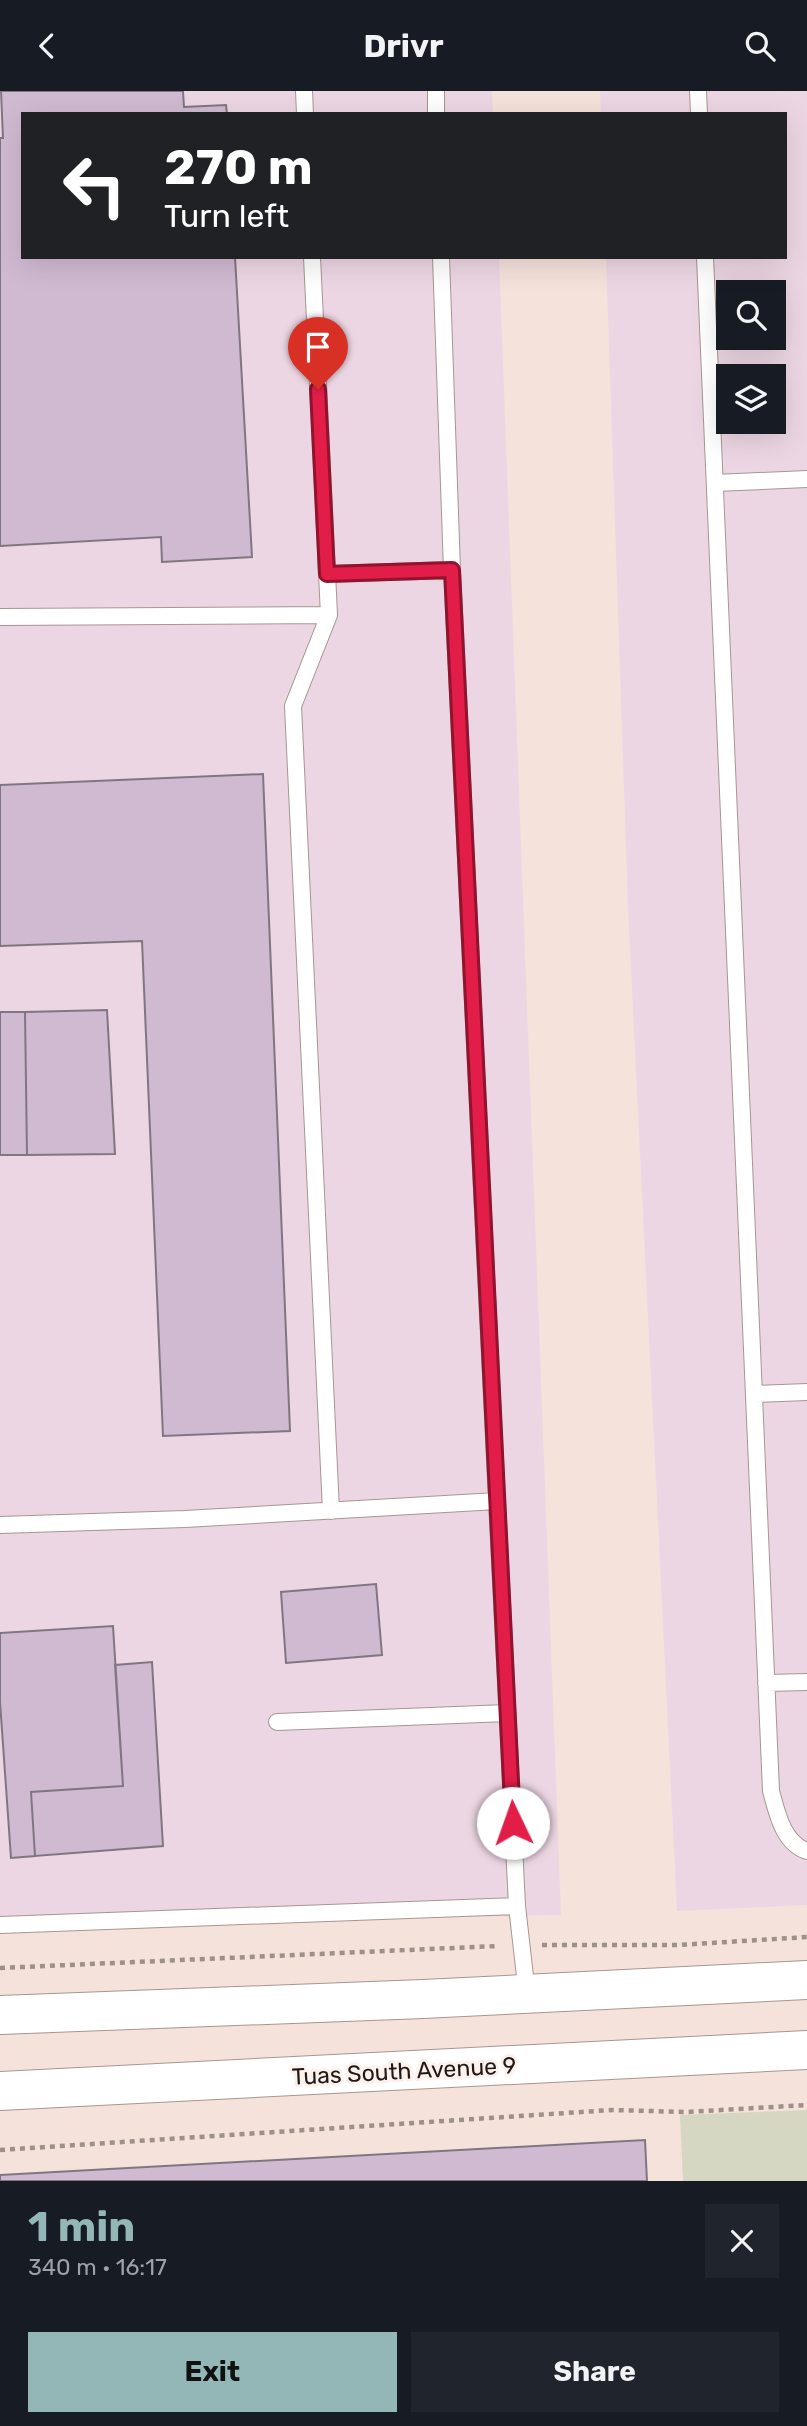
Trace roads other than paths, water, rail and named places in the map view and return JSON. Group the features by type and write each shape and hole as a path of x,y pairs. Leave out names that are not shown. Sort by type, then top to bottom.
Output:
{"street":[{"path":"0,2015 807,1980"},
{"name":"Tuas South Avenue 9","path":"0,2091 807,2050"}],"lane":[{"path":"304,91 305,112"},
{"path":"436,91 436,112"},
{"path":"698,91 699,112"},
{"path":"312,259 329,615 293,706 331,1510"},
{"path":"441,259 452,570 507,1713 517,1906 527,1994"},
{"path":"705,259 771,1791 784,1832 799,1848 807,1851"},
{"path":"715,483 807,479"},
{"path":"327,574 452,570"},
{"path":"0,617 329,615"},
{"path":"754,1394 807,1392"},
{"path":"0,1525 497,1501"},
{"path":"766,1683 807,1682"},
{"path":"277,1722 507,1713"},
{"path":"0,1924 517,1906"}]}
